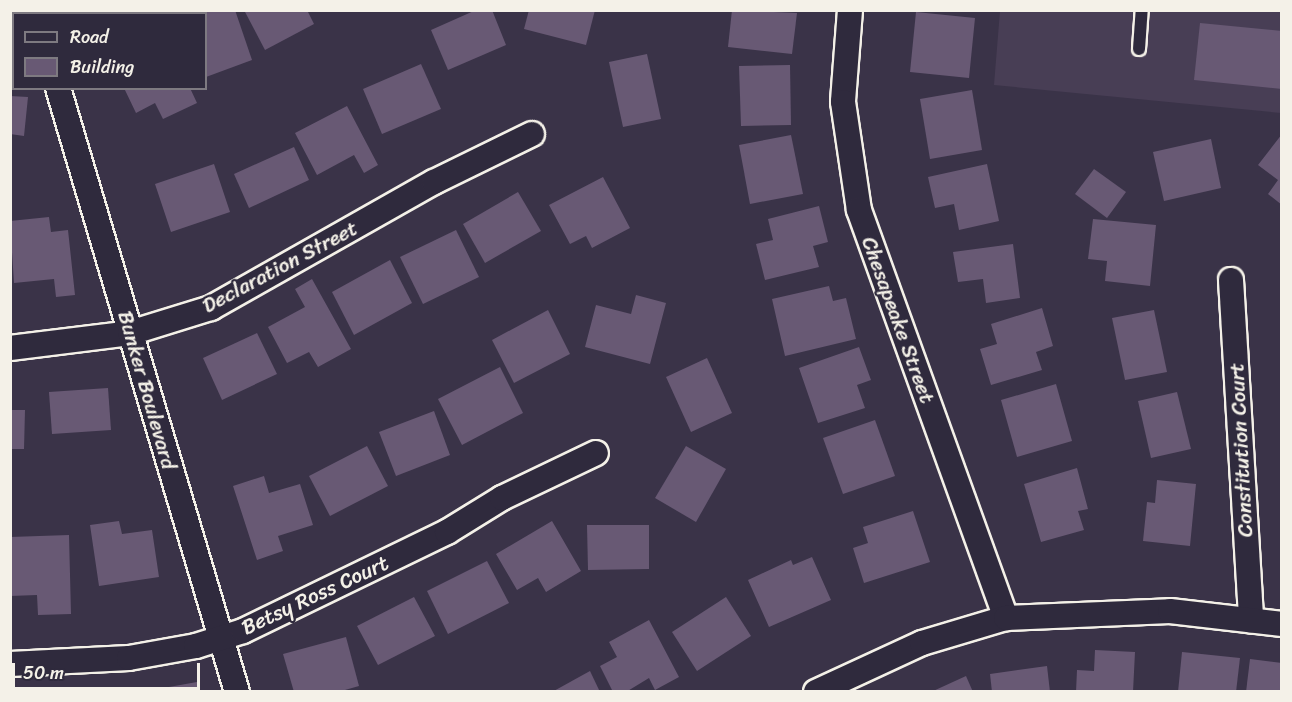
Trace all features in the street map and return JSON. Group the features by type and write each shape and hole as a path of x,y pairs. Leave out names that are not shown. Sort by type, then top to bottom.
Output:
{"street":[{"name":"Chesapeake Street","path":"850,10 843,102 859,210 1006,618"},
{"name":"Bunker Boulevard","path":"59,90 237,692"},
{"name":"Declaration Street","path":"10,348 130,333 211,308 434,182 532,134"},
{"name":"Constitution Court","path":"1231,280 1251,620"},
{"name":"Betsy Ross Court","path":"10,664 129,658 243,631 447,532 502,498 596,453"},
{"path":"816,692 921,643 1006,618 1119,610 1170,611 1281,624"}],"lane":[{"path":"1139,49 1142,10"}],"shaded area":[{"path":"1000,11 1281,11 1281,113 994,85"}],"building":[{"path":"209,10 235,10 252,60 207,77 207,12"},
{"path":"244,10 307,10 314,24 265,50"},
{"path":"476,10 492,10 506,45 448,70 431,30"},
{"path":"529,10 595,10 586,45 524,29"},
{"path":"732,10 797,13 792,54 728,47"},
{"path":"916,12 975,18 969,78 910,72"},
{"path":"1200,23 1282,31 1282,89 1194,80"},
{"path":"647,54 661,119 623,127 609,62"},
{"path":"421,64 441,109 382,134 363,89"},
{"path":"790,65 791,125 741,126 739,66"},
{"path":"125,90 191,90 197,103 163,119 155,103 136,113"},
{"path":"972,90 982,150 930,159 920,99"},
{"path":"10,96 28,97 24,136 10,134"},
{"path":"347,106 378,165 364,173 354,155 317,175 295,133"},
{"path":"1282,134 1282,205 1268,194 1278,180 1258,165"},
{"path":"791,135 803,194 750,204 739,145"},
{"path":"1211,139 1221,188 1164,201 1153,152"},
{"path":"294,147 309,180 249,208 234,174"},
{"path":"214,164 230,212 171,232 155,184"},
{"path":"987,164 999,221 959,230 954,204 935,208 928,177"},
{"path":"1094,169 1126,192 1107,218 1075,194"},
{"path":"603,177 630,228 592,248 586,236 570,244 549,205"},
{"path":"518,192 541,231 485,263 463,224"},
{"path":"819,206 828,242 813,246 819,267 765,280 756,244 773,240 768,219"},
{"path":"49,217 51,232 68,230 75,295 56,297 54,279 14,283 10,221"},
{"path":"1093,219 1156,225 1150,286 1105,281 1107,261 1088,259"},
{"path":"456,230 479,277 423,304 400,257"},
{"path":"1013,244 1020,298 986,303 983,279 958,282 953,252"},
{"path":"390,260 412,303 354,335 332,292"},
{"path":"312,279 351,349 318,367 309,352 287,363 268,327 305,307 295,289"},
{"path":"829,286 833,301 846,298 856,339 785,356 772,299"},
{"path":"636,295 666,303 650,364 585,347 596,305 631,314"},
{"path":"1042,308 1053,346 1036,352 1042,370 991,385 980,349 997,344 991,324"},
{"path":"548,310 570,354 514,383 492,340"},
{"path":"1154,310 1167,372 1125,380 1112,318"},
{"path":"257,333 277,374 222,400 203,358"},
{"path":"859,347 871,380 857,385 865,408 818,423 799,368"},
{"path":"707,358 732,413 691,432 666,377"},
{"path":"500,367 523,413 462,445 438,399"},
{"path":"1056,384 1072,441 1017,457 1001,400"},
{"path":"108,388 111,430 52,434 49,392"},
{"path":"1177,392 1191,449 1151,458 1138,401"},
{"path":"10,410 25,410 24,449 10,449"},
{"path":"434,411 450,455 396,476 379,432"},
{"path":"875,420 895,476 843,494 823,438"},
{"path":"367,446 388,486 330,516 309,476"},
{"path":"686,446 726,469 696,522 655,498"},
{"path":"1077,468 1088,509 1078,511 1084,530 1041,542 1024,484"},
{"path":"264,476 269,493 300,484 313,525 278,536 283,551 257,560 233,486"},
{"path":"1157,480 1196,484 1190,546 1143,541 1147,502 1155,503"},
{"path":"913,511 930,562 864,583 853,548 868,543 863,527"},
{"path":"119,521 122,534 152,530 159,577 99,586 90,525"},
{"path":"552,521 581,571 546,592 538,578 517,590 496,554"},
{"path":"587,525 649,525 649,569 588,570"},
{"path":"69,535 71,614 38,615 37,595 10,596 10,537"},
{"path":"812,557 831,600 769,627 748,580 791,560 793,565"},
{"path":"487,561 509,603 448,634 427,591"},
{"path":"414,597 435,636 378,665 357,626"},
{"path":"726,597 751,636 697,671 672,632"},
{"path":"649,620 679,677 655,690 649,678 626,692 613,692 600,666 617,657 609,642"},
{"path":"346,637 359,686 338,692 294,692 283,654"},
{"path":"1095,650 1135,652 1133,692 1076,692 1077,670 1094,671"},
{"path":"1182,652 1240,658 1236,692 1178,692"},
{"path":"1250,659 1282,663 1282,692 1246,692"},
{"path":"1047,666 1050,692 992,692 990,674"},
{"path":"590,671 600,692 552,692"},
{"path":"966,676 973,692 931,692"},
{"path":"197,682 199,692 152,692 152,690"}]}
